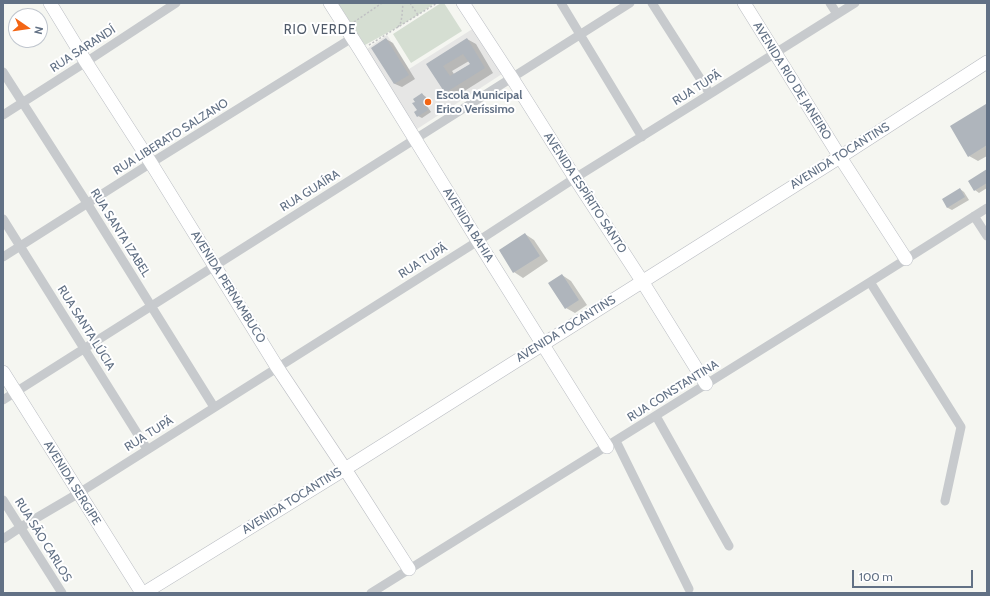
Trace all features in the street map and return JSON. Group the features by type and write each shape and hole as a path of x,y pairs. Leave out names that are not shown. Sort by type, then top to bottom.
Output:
{"street":[{"name":"AVENIDA PERNAMBUCO","path":"50,3 277,367 409,569"},
{"name":"RUA SARANDÍ","path":"3,115 176,3"},
{"name":"AVENIDA BAHIA","path":"330,3 478,241 543,343 611,444"},
{"name":"AVENIDA ESPÍRITO SANTO","path":"464,3 642,281 706,384"},
{"path":"561,3 642,137"},
{"name":"RUA GUAÍRA","path":"3,400 630,3"},
{"path":"652,3 710,94"},
{"name":"AVENIDA RIO DE JANEIRO","path":"744,3 840,157 906,259"},
{"path":"830,3 837,14"},
{"name":"RUA TUPÃ","path":"3,539 79,493 575,178 855,3"},
{"name":"RUA LIBERATO SALZANO","path":"3,256 352,38"},
{"name":"AVENIDA TOCANTINS","path":"143,593 345,469 840,157 987,62"},
{"name":"RUA SANTA IZABEL","path":"3,72 88,203 214,407"},
{"name":"RUA CONSTANTINA","path":"371,593 987,208"},
{"path":"974,216 987,236"},
{"name":"RUA SANTA LÚCIA","path":"3,219 147,450"},
{"path":"870,282 961,427 945,501"},
{"name":"AVENIDA SERGIPE","path":"3,372 143,593"},
{"path":"656,416 729,546"},
{"path":"611,444 689,590"},
{"name":"RUA SÃO CARLOS","path":"3,500 62,593"}],"path":[{"path":"345,27 382,3"},
{"path":"398,27 401,22 403,3"},
{"path":"410,3 418,15"},
{"path":"428,3 437,3"},
{"path":"360,50 437,3"}],"shaded area":[{"path":"338,3 435,3 398,27 365,45"},
{"path":"441,3 444,3 462,31 411,63 393,34"},
{"name":"Escola Municipal Erico Veríssimo","path":"474,28 502,74 414,131 367,49 387,35 409,69"}],"building":[{"path":"386,38 409,75 394,84 371,48"},
{"path":"467,38 485,68 445,93 426,64","holes":["463,54 470,64 450,76 443,66"]},
{"path":"422,93 427,101 424,103 428,110 417,117 414,112 417,110 412,103 415,102 413,99"},
{"path":"986,104 987,145 968,157 950,126"},
{"path":"987,169 987,183 974,191 968,181"},
{"path":"960,188 965,197 947,208 942,199"},
{"path":"525,233 540,256 513,273 499,250"},
{"path":"562,274 579,300 565,309 548,283"}],"place":[{"name":"Escola Municipal Erico Veríssimo","path":"428,102"}],"district":[{"name":"RIO VERDE","path":"320,30"}]}
